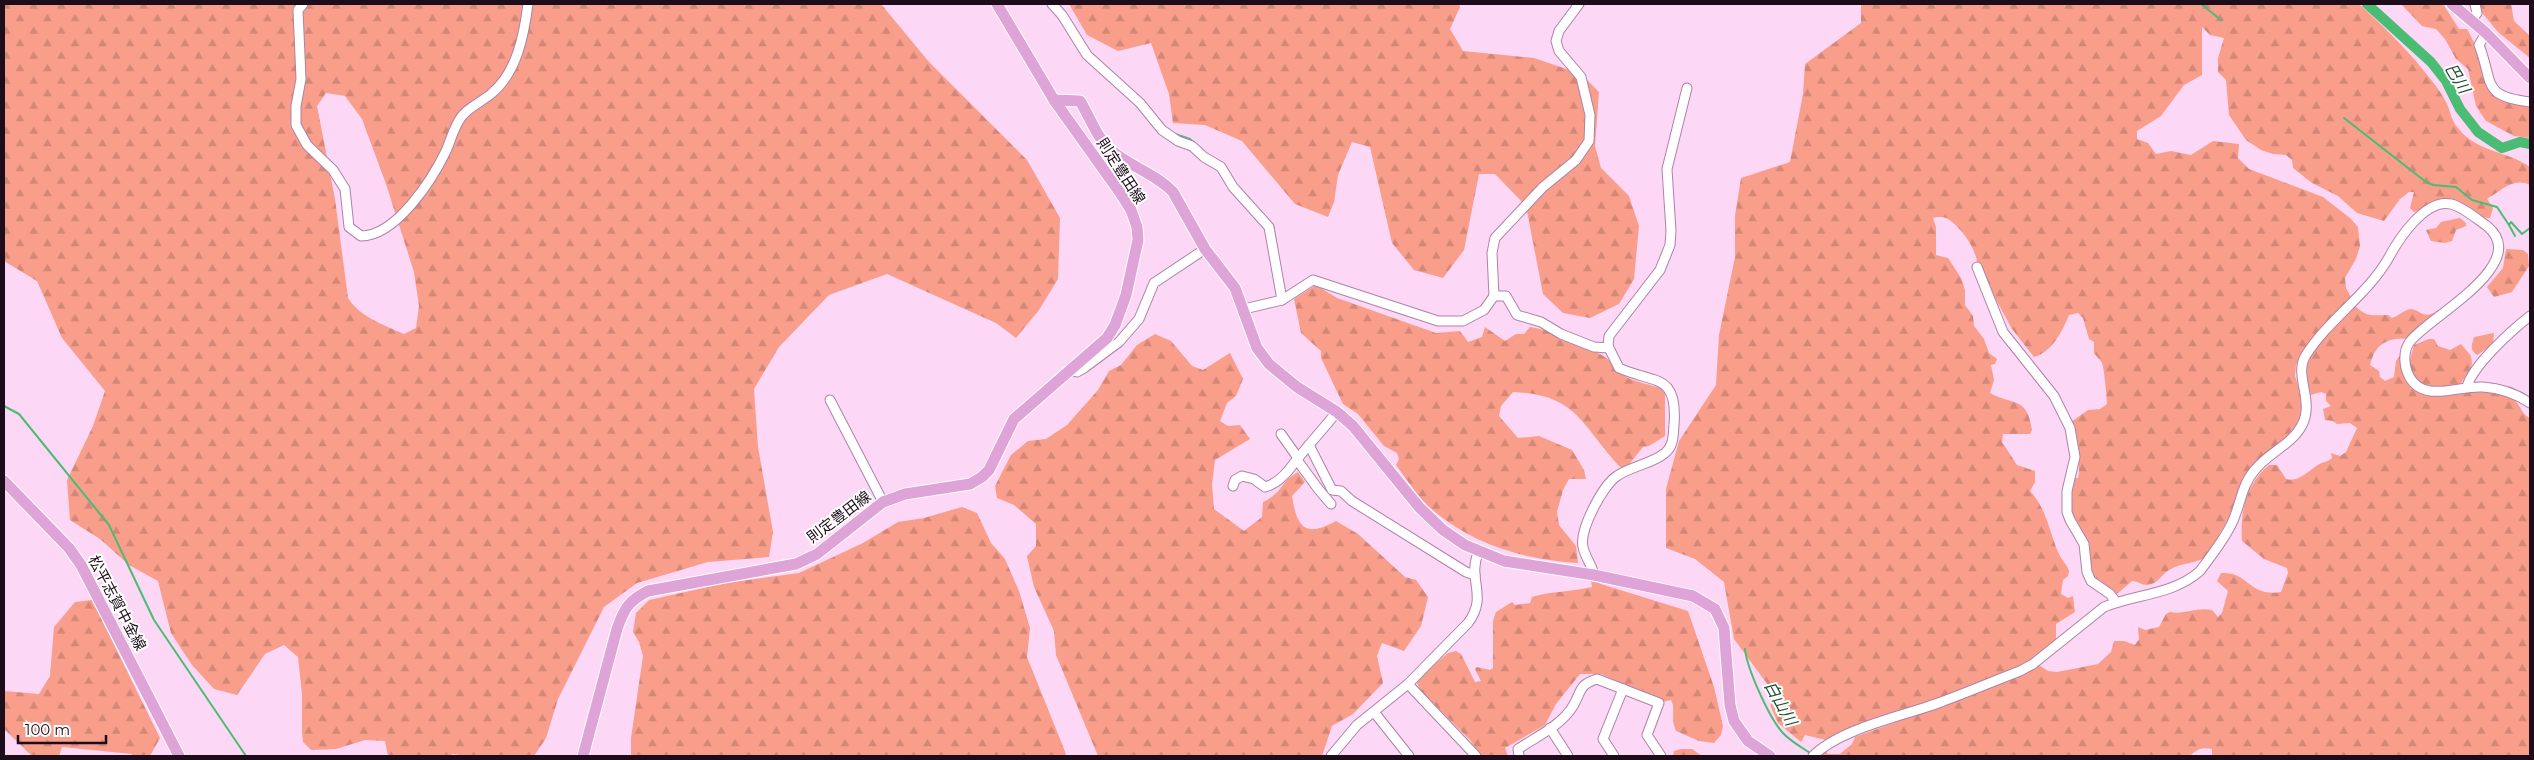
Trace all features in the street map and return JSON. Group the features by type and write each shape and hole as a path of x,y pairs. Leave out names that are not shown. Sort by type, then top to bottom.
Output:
{"main road":[{"name":"則定豊田線","path":"583,756 617,630 622,614 632,599 648,591 663,587 796,564 817,554 883,502 905,494 970,484 989,470 1014,419 1107,338 1115,325 1126,295 1138,240 1131,210 1054,100 997,4"},
{"path":"2452,4 2486,33 2530,78"},
{"path":"1054,100 1080,101 1098,133 1112,151 1166,184 1183,207 1206,249 1228,276 1244,309 1257,348 1269,364 1297,387 1337,412 1363,436 1430,519 1454,538 1480,551 1509,562 1594,575 1693,596 1715,609 1724,628 1730,705 1734,721 1748,741 1770,756"},
{"name":"松平志賀中金線","path":"4,481 69,548 81,564 179,756"}],"street":[{"path":"302,4 298,10 301,79 296,106 296,125 307,146 340,179 347,197 349,226 361,236 375,233 390,224 414,201 436,171 462,115 494,92 501,83 514,64 522,40 528,4"},
{"path":"1052,4 1062,15 1087,55 1140,104 1162,130 1192,146 1204,157 1221,167 1233,187 1269,227 1282,300"},
{"path":"1244,309 1282,300 1313,280 1438,321 1455,322 1474,317 1484,310 1494,296 1492,253 1495,238 1544,187 1576,160 1589,141 1590,115 1581,77 1559,51 1556,41 1560,31 1579,4"},
{"path":"2472,20 2477,14 2475,4"},
{"path":"2486,33 2478,45 2494,90 2500,96 2510,100 2530,102"},
{"path":"1594,575 1582,539 1590,515 1606,487 1617,476 1665,454 1670,449 1672,443 1674,415 1672,395 1665,384 1619,368 1609,348 1610,336 1644,293 1666,260 1671,231 1667,169 1687,88"},
{"path":"1816,754 1858,732 1940,703 2027,668 2045,656 2095,612 2116,602 2168,590 2183,583 2200,571 2231,526 2245,487 2254,471 2286,443 2302,425 2308,403 2301,371 2305,356 2328,328 2373,283 2397,242 2410,227 2426,211 2439,204 2457,206 2491,228 2502,243 2502,255 2497,266 2479,288 2461,304 2410,342 2406,351 2406,369 2414,383 2431,392 2481,387 2506,391 2530,403"},
{"path":"1069,370 1077,372 1119,342 1139,318 1154,283 1206,249"},
{"path":"1977,267 2003,332 2054,396 2070,428 2075,457 2067,491 2070,520 2084,544 2087,572 2091,581 2110,594 2116,602"},
{"path":"1494,296 1506,296 1517,315 1541,322 1562,334 1594,347 1609,348"},
{"path":"2467,387 2469,377 2495,348 2530,316"},
{"path":"830,400 883,502"},
{"path":"1233,486 1235,480 1242,476 1254,479 1265,487 1282,477 1337,412"},
{"path":"1281,434 1319,490 1332,504"},
{"path":"1309,445 1332,490 1341,491 1352,501 1409,537 1466,572 1475,575"},
{"path":"1331,756 1357,725 1408,684 1450,643 1474,615 1479,600 1475,575 1480,551"},
{"path":"1519,756 1518,749 1564,718 1586,682 1597,678 1659,703 1647,735 1661,756"},
{"path":"1408,684 1476,756"},
{"path":"1614,756 1603,739 1623,689"},
{"path":"1374,712 1409,756"},
{"path":"1550,728 1568,756"}],"green space":[{"path":"4,4 881,4 929,62 1027,160 1060,218 1058,279 1039,310 1016,338 996,323 887,274 829,295 779,347 754,389 758,447 773,532 769,557 708,562 637,583 604,607 558,699 546,738 534,756 464,756 453,754 450,756 388,756 385,741 365,740 336,749 311,750 303,742 302,694 298,657 284,645 265,654 237,695 214,689 192,665 171,633 158,581 129,565 100,539 70,520 67,480 93,426 105,391 62,338 37,281 4,261","holes":["326,93 345,96 362,119 386,184 414,272 419,306 416,328 404,334 366,315 353,305 348,298 335,199 317,106"]},
{"path":"1069,4 1459,4 1460,7 1450,29 1463,51 1534,58 1581,74 1599,92 1595,146 1601,168 1629,196 1639,226 1634,279 1619,304 1590,318 1563,313 1543,294 1526,206 1495,174 1479,174 1464,250 1443,278 1414,270 1392,243 1370,147 1352,142 1338,175 1334,202 1328,217 1295,204 1242,141 1205,125 1173,123 1169,94 1151,43 1118,51 1087,35"},
{"path":"1861,4 2359,4 2397,41 2424,71 2444,98 2456,126 2465,136 2483,147 2530,167 2530,185 2524,183 2513,184 2487,199 2493,208 2490,218 2477,214 2454,200 2447,199 2435,201 2414,212 2410,208 2414,192 2409,192 2400,199 2384,221 2357,213 2338,196 2312,183 2293,168 2292,160 2286,155 2273,154 2261,150 2246,140 2229,115 2226,80 2218,72 2218,58 2224,38 2210,35 2202,27 2202,75 2184,85 2161,116 2137,131 2137,139 2148,143 2156,154 2171,151 2191,155 2213,141 2239,144 2238,158 2249,169 2323,197 2350,218 2358,227 2360,246 2356,259 2345,278 2346,288 2351,297 2300,356 2296,365 2295,376 2303,400 2299,421 2287,436 2245,475 2234,509 2206,557 2174,567 2151,584 2145,585 2132,581 2116,595 2091,576 2071,519 2069,501 2073,478 2078,478 2079,472 2071,422 2088,410 2100,409 2107,404 2103,366 2094,353 2094,342 2089,339 2083,318 2078,313 2069,315 2060,334 2051,346 2034,357 2012,329 1977,265 1977,259 1972,246 1963,233 1948,219 1942,217 1933,218 1936,227 1936,255 1948,258 1961,278 1965,290 1965,305 1973,316 1974,326 1984,339 1989,353 1997,359 1995,364 1991,365 1994,380 1990,393 2023,407 2030,419 2032,430 2030,434 2003,434 2002,442 2017,465 2035,471 2035,482 2030,491 2040,505 2059,554 2069,571 2068,576 2063,580 2061,594 2068,598 2073,596 2075,612 2056,624 2056,642 2019,668 1826,740 1805,735 1801,742 1778,723 1771,707 1768,685 1734,639 1724,582 1695,559 1666,548 1666,489 1679,441 1716,385 1719,335 1735,257 1735,216 1741,178 1790,162 1803,94 1805,64 1861,23"},
{"path":"2401,4 2443,4 2459,29 2467,29 2491,90 2499,97 2512,102 2530,105 2530,138 2514,136 2486,121 2476,106 2468,69 2456,59 2445,39 2436,29 2422,26"},
{"path":"2479,4 2511,4 2514,21 2530,36 2530,58 2499,33 2478,8"},
{"path":"2460,218 2466,223 2466,226 2456,230 2452,241 2445,243 2431,241 2426,230 2436,228 2441,222"},
{"path":"2506,249 2523,250 2528,254 2529,266 2512,292 2494,297 2487,287 2503,268"},
{"path":"1316,285 1337,298 1436,333 1460,331 1468,342 1482,337 1485,327 1505,341 1516,334 1524,334 1530,327 1537,328 1599,353 1628,378 1661,388 1665,394 1665,436 1649,446 1643,447 1627,467 1620,467 1576,415 1552,399 1535,394 1513,392 1501,406 1499,416 1518,438 1539,436 1572,450 1584,470 1586,479 1569,479 1563,490 1557,512 1559,525 1576,546 1578,563 1521,555 1485,542 1451,524 1424,502 1396,465 1399,459 1397,453 1384,446 1358,414 1343,404 1321,358 1321,351 1301,333 1294,299"},
{"path":"2355,306 2367,314 2388,315 2392,318 2411,309 2428,315 2438,310 2439,315 2408,339 2388,341 2383,343 2375,352 2370,365 2379,371 2380,377 2385,381 2394,377 2396,361 2402,353 2404,374 2411,387 2422,393 2436,395 2484,391 2499,393 2513,399 2530,418 2530,756 2212,756 2212,749 2202,748 2190,756 1822,756 1822,753 1826,751 1828,754 1840,754 1852,744 1855,737 1997,685 2039,665 2048,671 2057,672 2098,664 2111,652 2114,641 2124,641 2135,645 2139,639 2138,627 2145,630 2159,627 2166,614 2170,612 2180,613 2206,609 2212,610 2218,617 2222,613 2228,591 2217,581 2221,573 2230,573 2237,576 2262,591 2270,593 2281,592 2288,573 2287,568 2264,559 2242,541 2243,509 2254,481 2269,465 2277,465 2286,479 2290,480 2303,476 2332,458 2331,453 2340,456 2346,452 2357,428 2350,423 2337,424 2333,421 2325,420 2323,409 2331,406 2326,401 2326,394 2321,392 2311,395 2306,368 2308,359 2319,342"},
{"path":"2494,333 2493,344 2477,355 2474,353 2472,347 2474,337"},
{"path":"1155,334 1171,341 1192,366 1203,370 1230,353 1243,379 1236,396 1227,403 1220,421 1228,426 1240,425 1250,439 1215,460 1212,484 1214,509 1244,531 1262,517 1263,502 1270,499 1298,472 1305,482 1292,496 1297,516 1304,527 1317,529 1336,521 1358,534 1405,577 1416,580 1428,597 1421,626 1404,651 1382,643 1377,656 1383,683 1353,714 1332,726 1322,756 1098,756 1056,655 1054,631 1034,587 1027,556 1036,546 1036,524 1014,505 997,498 995,486 1011,455 1028,441 1046,439 1067,425 1098,390 1109,371 1121,365 1137,345"},
{"path":"2434,339 2438,346 2450,350 2461,344 2471,356 2471,368 2460,385 2431,389 2416,380 2411,373 2409,364 2414,345"},
{"path":"962,507 977,513 991,543 1005,559 1019,591 1030,628 1027,657 1066,754 1064,756 631,756 631,738 643,656 639,642 633,632 636,613 649,600 726,583 799,573 863,543 898,522 924,518"},
{"path":"1591,581 1688,611 1714,687 1723,726 1721,735 1714,743 1699,741 1676,731 1673,722 1671,700 1662,702 1601,674 1580,674 1556,704 1545,725 1505,748 1508,756 1481,756 1470,740 1420,690 1416,680 1448,653 1456,651 1461,654 1475,682 1481,681 1475,669 1477,667 1490,670 1493,668 1493,621 1496,612 1512,602 1515,605 1530,603 1532,597 1539,595 1592,587"},
{"path":"92,600 160,738 150,756 131,756 132,754 62,747 59,756 32,756 4,729 4,691 39,694 50,676 54,627 75,602"},
{"path":"1692,749 1702,756 1673,756 1674,751"}],"waterway":[{"path":"2201,4 2221,20"},
{"name":"巴川","path":"2367,4 2431,62 2446,81 2460,109 2478,132 2502,148 2520,142 2530,144"},
{"path":"2344,118 2426,182 2433,185 2456,187 2472,200 2497,207 2509,225 2511,222 2522,234 2530,228"},
{"path":"1175,134 1190,139 1197,145"},
{"path":"1224,164 1235,183"},
{"path":"1268,220 1273,225 1276,243"},
{"path":"2509,225 2515,236"},
{"path":"4,406 19,414 109,525 154,620 246,756"},
{"name":"白山川","path":"1745,649 1754,680 1777,725 1788,738 1810,753"}]}
